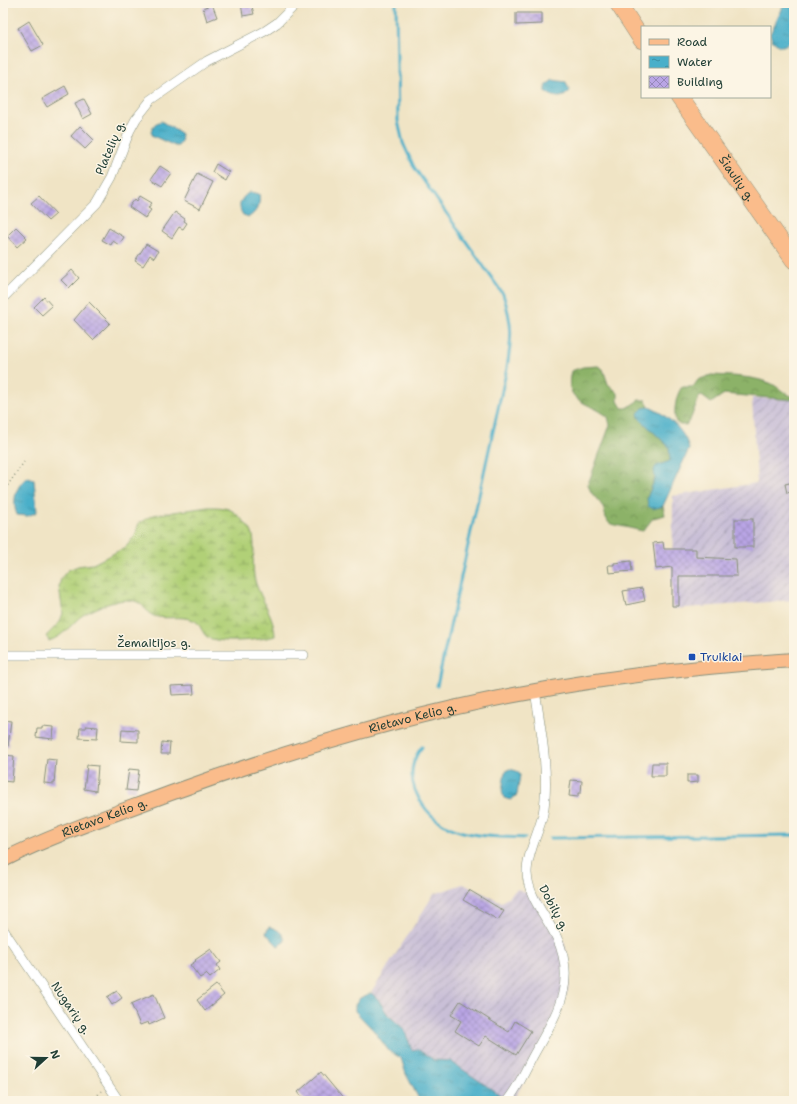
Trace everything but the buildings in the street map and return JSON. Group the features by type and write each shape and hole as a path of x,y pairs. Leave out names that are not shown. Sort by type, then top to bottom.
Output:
{"highway":[{"path":"618,3 641,38"},
{"name":"Šiaulių g.","path":"680,98 794,260"}],"main road":[{"name":"Rietavo Kelio g.","path":"3,860 46,840 205,781 308,746 436,712 535,691 660,672 794,660"},
{"name":"Rietavo Kelio g.","path":"3,851 46,840"}],"street":[{"name":"Platelių g.","path":"3,298 97,203 112,177 130,130 136,119 152,100 207,61 266,31 277,23 297,3"},
{"name":"Žemaitijos g.","path":"3,656 304,655"},
{"name":"Dobilų g.","path":"508,1101 559,1008 565,986 566,967 563,953 533,897 528,883 527,870 543,815 545,798 540,723 535,691"},
{"name":"Nugarių g.","path":"3,929 119,1101"}],"path":[{"path":"3,492 24,462"},
{"path":"93,1101 106,1082"}],"shaded area":[{"path":"752,398 794,400 794,600 672,609 673,496 757,483"},
{"path":"463,884 502,902 517,889 540,898 564,942 569,963 569,987 556,1023 513,1101 500,1101 500,1095 450,1061 434,1060 417,1049 412,1050 404,1029 388,1014 378,999 371,993 434,894"}],"green space":[{"path":"598,366 603,369 608,384 618,393 618,401 622,408 627,408 639,400 646,400 649,407 643,408 639,418 669,447 670,461 657,466 655,479 647,498 660,508 663,506 665,515 653,518 643,531 611,524 606,520 603,507 592,494 588,484 610,425 608,417 574,396 571,390 570,382 571,371 583,367"},
{"path":"711,375 756,379 770,383 786,394 794,397 794,400 724,394 711,403 702,396 699,397 691,418 686,425 680,425 676,422 675,409 680,390 682,387 693,387 698,380"},
{"path":"208,507 220,507 233,511 251,530 254,542 254,578 271,616 275,636 239,641 211,639 206,636 195,621 183,618 164,618 154,616 137,602 121,600 90,611 80,617 62,634 49,641 46,636 60,622 63,613 59,587 61,578 68,570 78,566 93,564 126,547 135,535 139,523 153,515"}],"water":[{"path":"785,3 794,3 794,41 783,46 779,46 772,40 771,32"},
{"path":"553,80 566,82 569,90 562,97 552,96 546,92 546,85"},
{"path":"161,121 180,133 182,139 178,146 153,136 151,132 155,124"},
{"path":"250,192 259,194 259,204 256,210 249,217 243,215 241,212 240,202"},
{"path":"649,407 662,414 680,430 689,449 663,506 653,509 648,506 647,498 655,479 654,470 656,466 670,461 669,447 639,418 638,413 643,408"},
{"path":"29,477 34,480 37,512 28,516 17,515 15,505 16,494 24,480"},
{"path":"509,769 517,771 520,775 517,795 511,800 504,798 502,791 505,772"},
{"path":"269,927 279,931 285,941 278,946 266,933"},
{"path":"371,993 378,999 388,1015 404,1029 412,1050 417,1049 434,1060 450,1061 500,1095 500,1101 420,1101 406,1074 401,1058 389,1051 374,1031 355,1011 355,1005 360,998"}],"waterway":[{"path":"396,3 398,121 403,143 414,167 503,294 509,314 511,331 507,368 437,686"},
{"path":"422,747 412,767 412,779 415,790 423,806 434,817 446,826 475,835 525,838"},
{"path":"550,838 794,835"}],"place":[{"name":"Truikiai","path":"692,657"}]}
